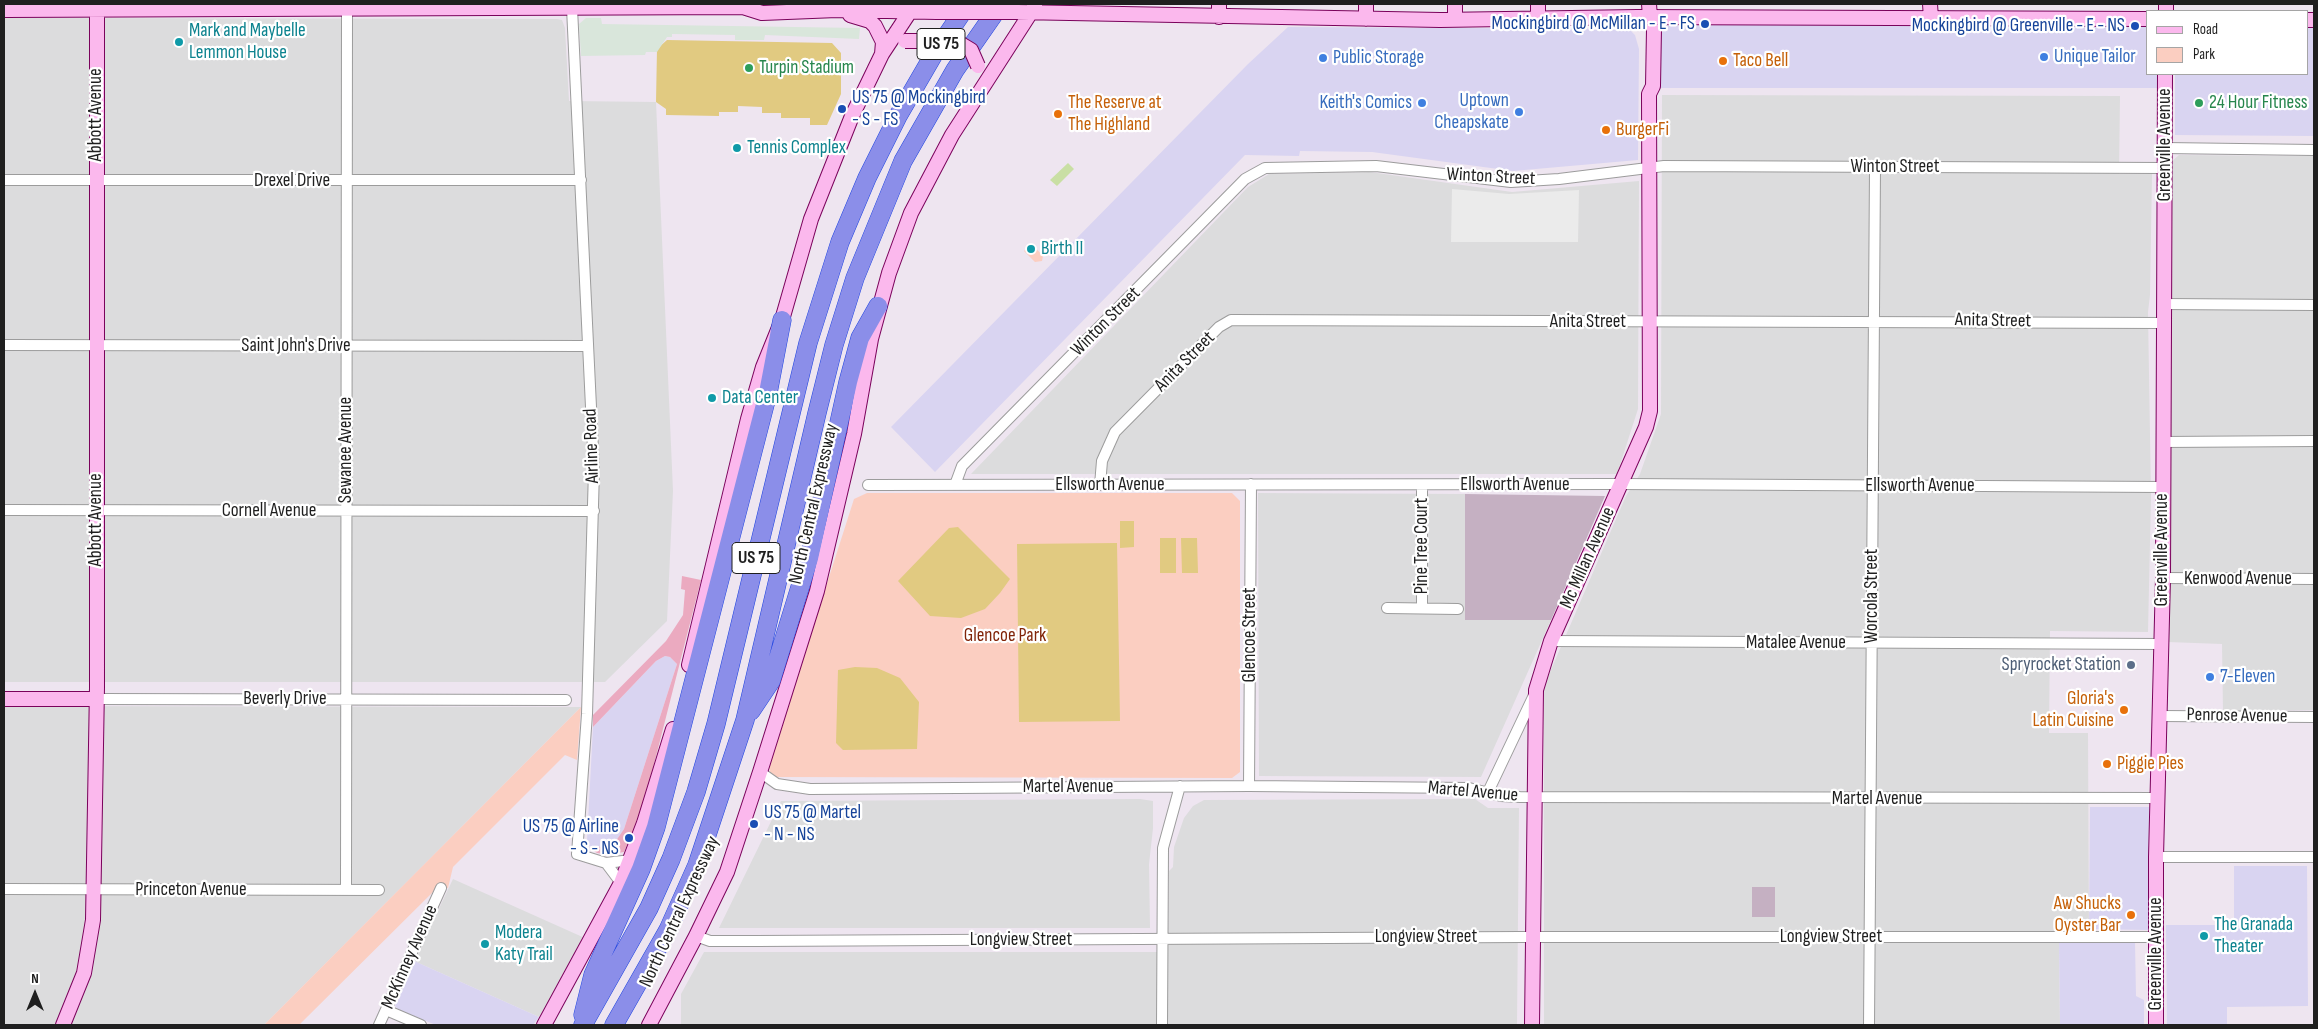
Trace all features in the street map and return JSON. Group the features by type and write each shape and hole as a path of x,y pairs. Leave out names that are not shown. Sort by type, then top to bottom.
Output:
{"highway":[{"name":"North Central Expressway","path":"582,1025 648,908 677,843 696,792 716,724 808,343 840,242 867,178 898,116 934,54 968,4"},
{"name":"North Central Expressway","path":"614,1025 668,930 697,865 745,720 834,345 855,278 903,161 955,70 1001,4"},
{"path":"745,720 771,681 809,558 850,373 860,338 878,306"},
{"path":"582,1025 593,975 640,869 656,827 768,393 782,320"}],"main road":[{"path":"1366,4 1366,19"},
{"path":"1455,4 1456,20"},
{"path":"1930,4 1931,18"},
{"path":"4,10 97,7 347,9 746,5 762,13 912,8 937,12 1016,12 1034,8 1219,10 1366,19 1456,20 1538,11 1649,10 1804,11 1931,18 2146,19"},
{"name":"Abbott Avenue","path":"63,1025 78,990 91,943 94,890 97,699 95,510 97,7"},
{"path":"544,1025 621,883 631,860 657,782 679,706 758,384 782,320 820,194 852,116 882,54 912,8"},
{"name":"North Central Expressway","path":"650,1025 727,872 760,772 817,591 854,434 878,306 911,213 952,135 1034,8"},
{"path":"837,10 870,22 875,26 883,42 882,54"},
{"name":"Mc Millan Avenue","path":"1532,1025 1533,797 1536,690 1552,641 1646,427 1650,410 1650,94 1653,86 1654,29 1649,10"},
{"path":"882,54 905,41 951,41 961,44 971,50 978,66 980,89"},
{"name":"Greenville Avenue","path":"2156,1025 2156,857 2159,798 2162,578 2165,75"},
{"name":"Beverly Drive","path":"4,699 97,699"}],"street":[{"name":"Airline Road","path":"572,6 594,470 587,714 576,854 606,863 631,860"},
{"name":"Sewanee Avenue","path":"346,890 347,9"},
{"path":"2165,148 2314,150"},
{"name":"Winton Street","path":"955,485 962,466 1244,179 1254,172 1275,167 1376,166 1511,182 1664,166 2165,168"},
{"name":"Worcola Street","path":"1869,1025 1868,936 1875,168"},
{"name":"Drexel Drive","path":"4,180 581,180"},
{"path":"2163,304 2314,305"},
{"name":"Anita Street","path":"1100,485 1102,461 1115,432 1219,327 1231,320 2163,322"},
{"name":"Saint John's Drive","path":"4,345 588,346"},
{"path":"2163,442 2314,441"},
{"name":"Glencoe Street","path":"1249,786 1250,484"},
{"name":"Ellsworth Avenue","path":"868,485 1620,484 2162,487"},
{"name":"Pine Tree Court","path":"1422,485 1422,608"},
{"name":"Cornell Avenue","path":"4,510 594,511"},
{"name":"Kenwood Avenue","path":"2162,578 2314,579"},
{"name":"Pine Tree Court","path":"1386,608 1458,608"},
{"name":"Matalee Avenue","path":"1552,641 2161,644"},
{"path":"1488,792 1536,690"},
{"name":"Beverly Drive","path":"97,699 566,700"},
{"name":"Penrose Avenue","path":"2160,716 2314,717"},
{"name":"Martel Avenue","path":"760,772 776,784 810,789 1249,786 1469,788 1501,796 1533,797 2159,798"},
{"path":"1162,1025 1163,848 1180,786"},
{"path":"2156,857 2314,857"},
{"path":"606,863 621,883"},
{"name":"McKinney Avenue","path":"380,1025 441,888"},
{"name":"Princeton Avenue","path":"4,889 379,890"},
{"name":"Longview Street","path":"696,936 719,941 1868,936 2157,937"},
{"path":"386,1010 421,1025"}],"shaded area":[{"path":"4,18 557,19 562,20 565,28 569,101 656,102 673,491 667,621 605,682 4,682"},
{"path":"586,18 601,18 602,24 860,28 859,39 765,35 764,40 735,40 735,35 672,34 672,37 667,37 657,52 646,52 645,55 581,56 579,24"},
{"path":"1660,25 2146,25 2146,75 2161,75 2161,88 1660,88"},
{"path":"2308,26 2314,26 2314,136 2175,135 2175,75 2308,75"},
{"path":"1288,27 1629,29 1635,35 1639,49 1638,160 1513,171 1372,152 1300,151 1299,156 1245,155 935,472 891,427 1248,64"},
{"name":"Turpin Stadium","path":"667,40 832,43 841,53 841,94 827,125 810,125 810,118 781,118 781,113 762,113 762,107 738,106 738,112 719,112 719,116 666,115 666,109 656,102 657,49"},
{"path":"1662,95 2120,96 2119,174 2152,174 2150,295 2148,312 2151,497 2148,632 2050,631 2049,733 2088,733 2089,943 2059,943 2060,1025 1544,1025 1544,686 1626,496 1640,474 1661,414"},
{"path":"2179,155 2314,156 2314,710 2223,711 2222,644 2168,642 2171,162"},
{"path":"1068,163 1074,169 1057,186 1050,180"},
{"path":"1370,172 1512,192 1639,181 1638,409 1617,474 971,474 1248,187 1269,174"},
{"path":"1452,189 1509,194 1579,190 1578,242 1451,242"},
{"path":"1258,493 1465,494 1465,620 1551,620 1481,777 1259,776"},
{"path":"1465,494 1605,496 1551,620 1465,620"},
{"path":"1120,521 1134,521 1134,547 1120,548"},
{"path":"958,527 1010,579 985,609 961,618 930,616 898,581 949,528"},
{"path":"1160,538 1176,538 1176,573 1160,573"},
{"path":"1181,538 1197,538 1198,573 1182,573"},
{"path":"1117,543 1120,721 1019,722 1017,544"},
{"path":"682,576 701,580 653,768 636,825 624,852 618,853 618,856 597,853 591,849 591,846 611,848 624,829 677,664 670,657 665,656 656,661 593,727 593,715 666,641 683,615 685,590 681,589"},
{"path":"665,656 670,657 677,664 624,829 611,848 589,846 587,841 593,727 656,661"},
{"path":"855,667 877,668 900,678 919,702 917,749 843,750 836,743 838,670"},
{"path":"4,706 581,707 264,1025 4,1025"},
{"path":"1140,799 1153,801 1153,828 1149,864 1150,928 719,928 781,801"},
{"path":"1475,799 1488,808 1519,808 1517,1025 681,1025 681,994 704,952 1168,952 1169,871 1173,867 1174,847 1184,818 1193,806 1204,800"},
{"path":"2090,807 2149,807 2148,930 2089,929"},
{"path":"2234,866 2307,866 2308,1006 2227,1007 2227,1025 2167,1025 2166,925 2234,925"},
{"name":"Modera Katy Trail","path":"453,879 587,939 539,1017 414,961"},
{"path":"1752,887 1775,887 1775,917 1752,917"},
{"path":"2135,942 2136,996 2144,1000 2144,1025 2060,1025 2059,943"},
{"path":"414,961 539,1017 533,1025 436,1025 399,1010 395,1006"}],"green space":[{"path":"1031,243 1043,256 1042,261 1035,262 1024,251"},
{"name":"Glencoe Park","path":"867,493 1232,493 1240,501 1240,772 1232,778 775,777 770,772 769,765 854,499"},
{"path":"581,707 577,760 565,755 453,867 448,888 435,890 299,1025 264,1025"}],"place":[{"name":"Mockingbird @ McMillan - E - FS","path":"1705,24"},
{"name":"Mockingbird @ Greenville - E - NS","path":"2135,26"},
{"name":"Mark and Maybelle Lemmon House","path":"179,42"},
{"name":"Unique Tailor","path":"2044,57"},
{"name":"Public Storage","path":"1323,58"},
{"name":"Taco Bell","path":"1723,61"},
{"name":"Turpin Stadium","path":"749,68"},
{"name":"Keith's Comics","path":"1422,103"},
{"name":"24 Hour Fitness","path":"2199,103"},
{"name":"US 75 @ Mockingbird - S - FS","path":"842,109"},
{"name":"Uptown Cheapskate","path":"1519,112"},
{"name":"The Reserve at The Highland","path":"1058,114"},
{"name":"BurgerFi","path":"1606,130"},
{"name":"Tennis Complex","path":"737,148"},
{"name":"Birth II","path":"1031,249"},
{"name":"Data Center","path":"712,398"},
{"name":"Spryrocket Station","path":"2131,665"},
{"name":"7-Eleven","path":"2210,677"},
{"name":"Gloria's Latin Cuisine","path":"2124,710"},
{"name":"Piggie Pies","path":"2107,764"},
{"name":"US 75 @ Martel - N - NS","path":"754,824"},
{"name":"US 75 @ Airline - S - NS","path":"629,838"},
{"name":"Aw Shucks Oyster Bar","path":"2131,915"},
{"name":"The Granada Theater","path":"2204,936"},
{"name":"Modera Katy Trail","path":"485,944"}]}
